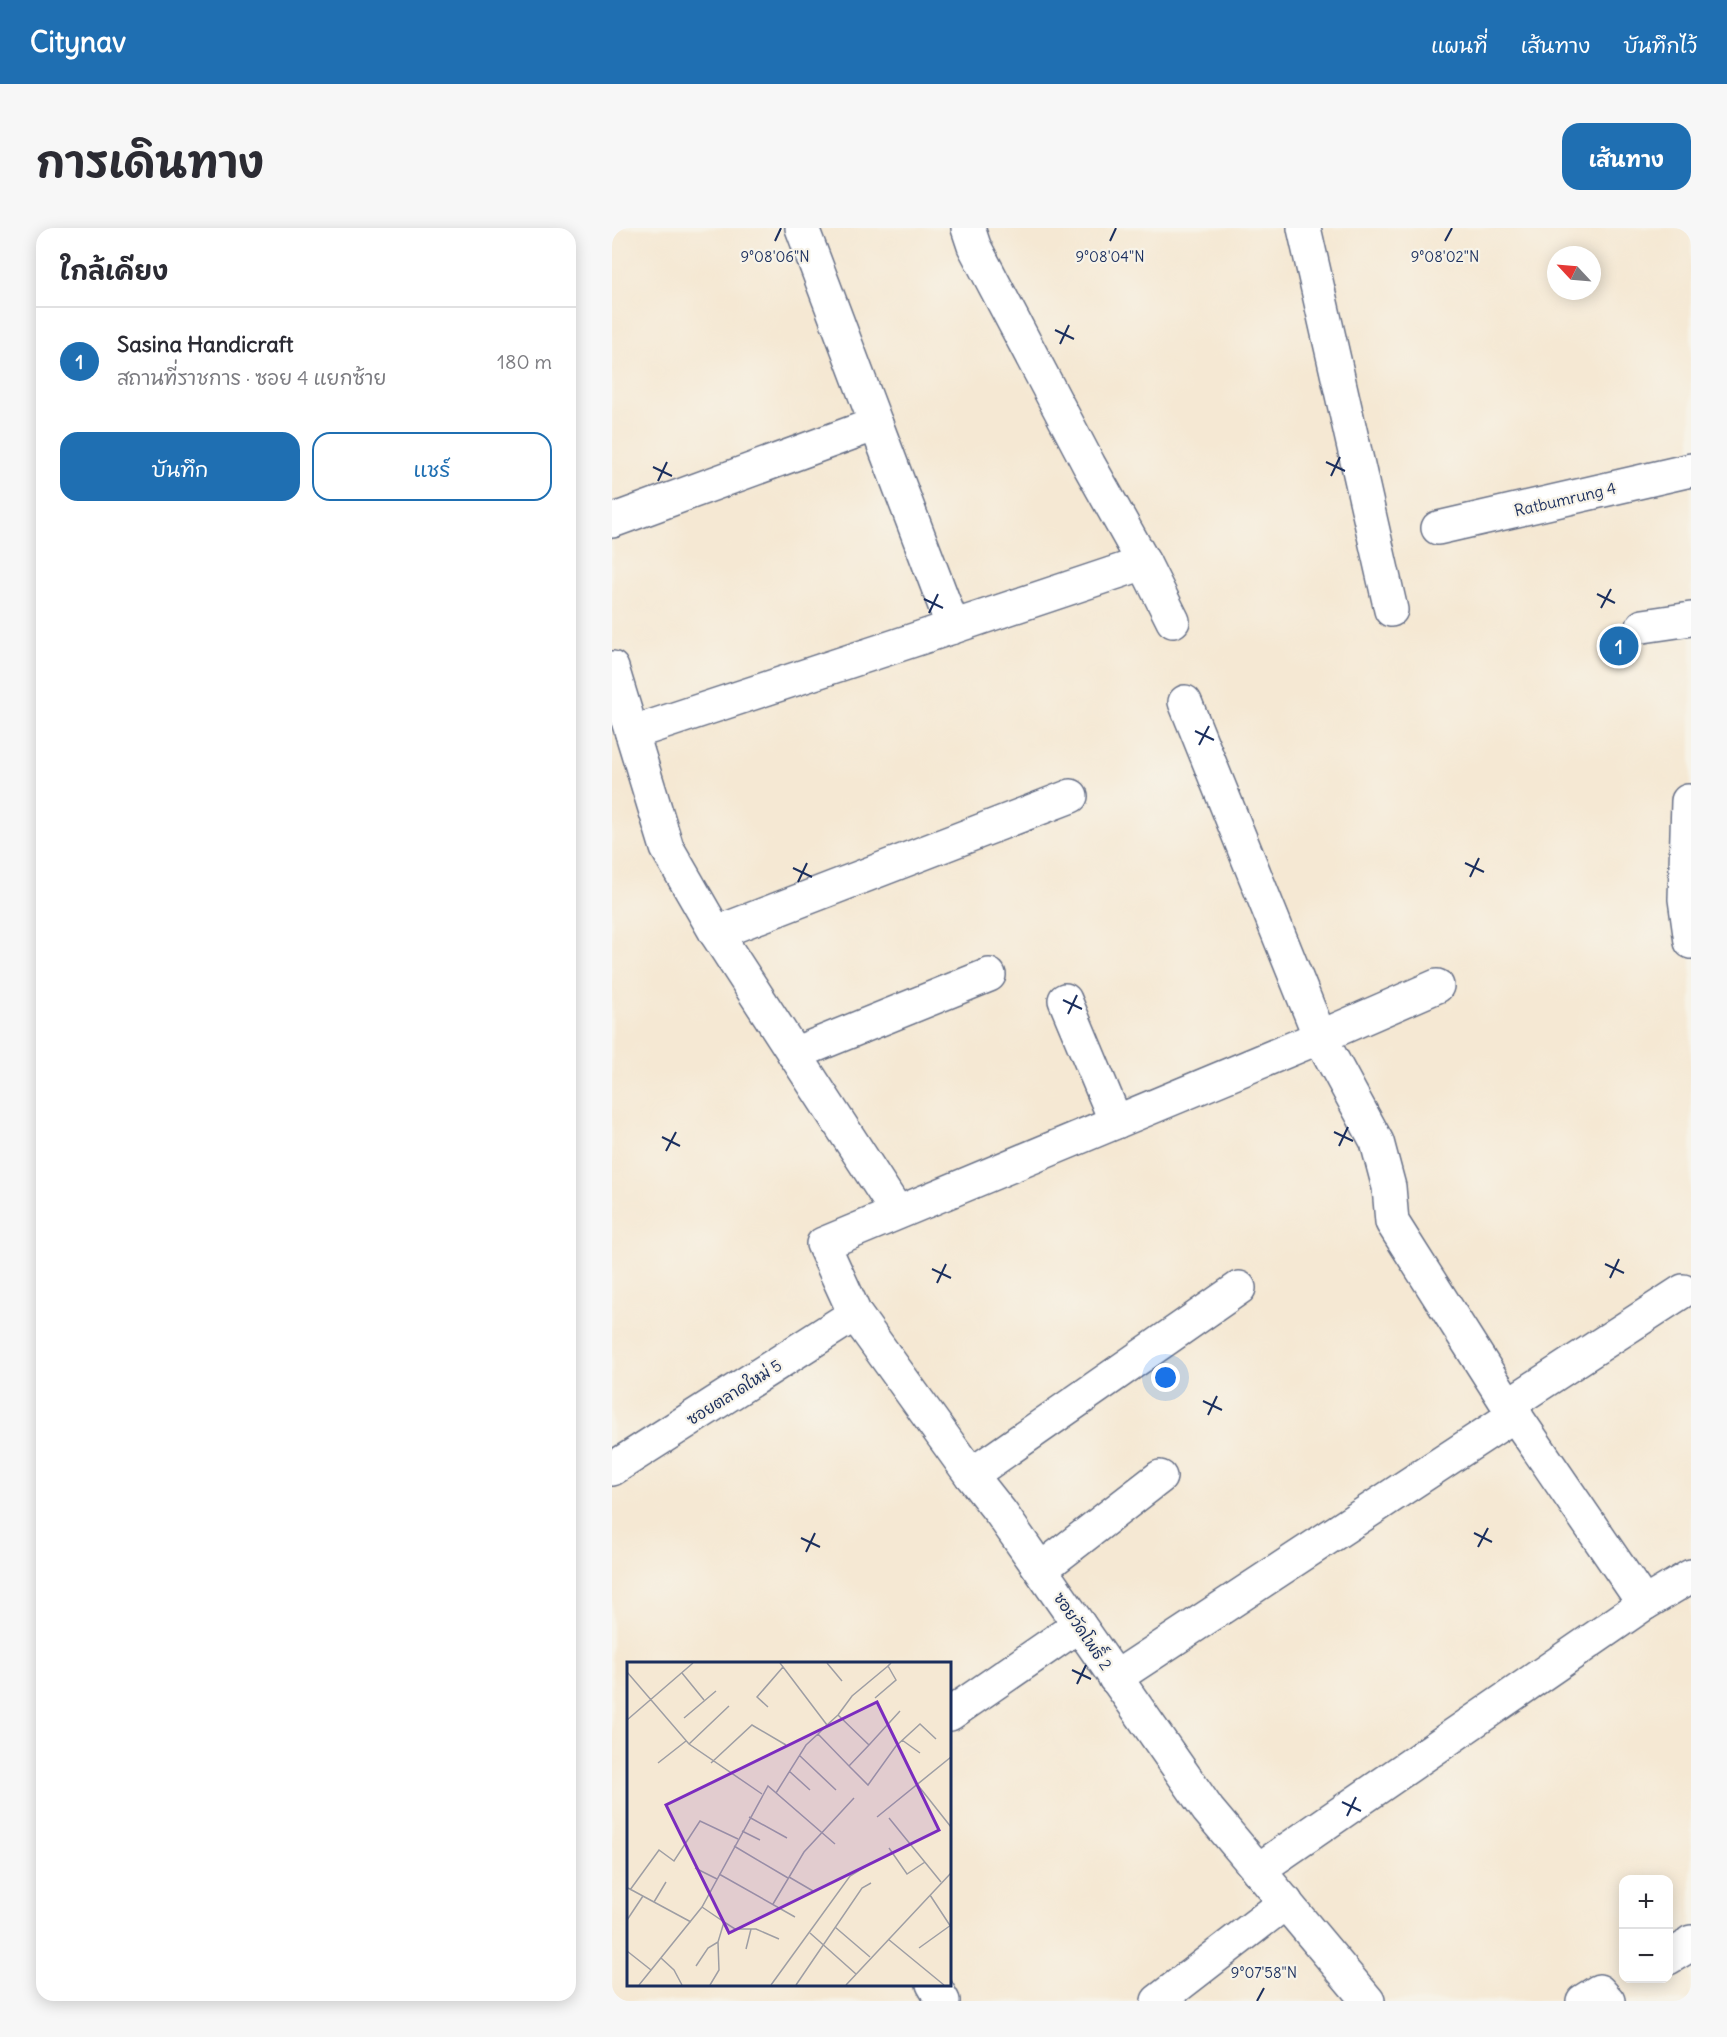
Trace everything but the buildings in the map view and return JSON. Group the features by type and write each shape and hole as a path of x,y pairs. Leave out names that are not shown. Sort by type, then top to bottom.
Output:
{"street":[{"path":"802,228 953,627"},
{"path":"968,228 974,246 1173,621"},
{"path":"1304,228 1391,610"},
{"path":"612,521 876,424"},
{"name":"Ratbumrung 4","path":"1438,528 1691,470"},
{"path":"632,733 1143,563"},
{"path":"1643,626 1691,619"},
{"path":"612,668 667,848 716,933 897,1212 1320,1037 1437,986"},
{"path":"1185,702 1320,1037 1377,1142 1389,1187 1392,1222 1512,1409 1644,1604"},
{"path":"716,933 1071,796"},
{"path":"1688,801 1686,899 1691,942"},
{"path":"794,1054 989,975"},
{"path":"1065,1000 1116,1122"},
{"name":"ซอยวัดโพธิ์ 2","path":"897,1212 823,1244 855,1314 970,1475 1001,1513 1041,1569 1208,1810 1368,2001"},
{"path":"970,1475 1239,1288"},
{"path":"1115,1678 1683,1291"},
{"name":"ซอยตลาดใหม่ 5","path":"612,1469 855,1314"},
{"path":"1041,1569 1160,1478"},
{"path":"1258,1870 1644,1604 1691,1576"},
{"path":"951,1713 1079,1625"},
{"path":"1158,2001 1286,1902"},
{"path":"1673,1955 1691,1942"},
{"path":"934,1986 943,2001"}],"place":[{"name":"Sasina Handicraft","path":"1619,646"}]}
